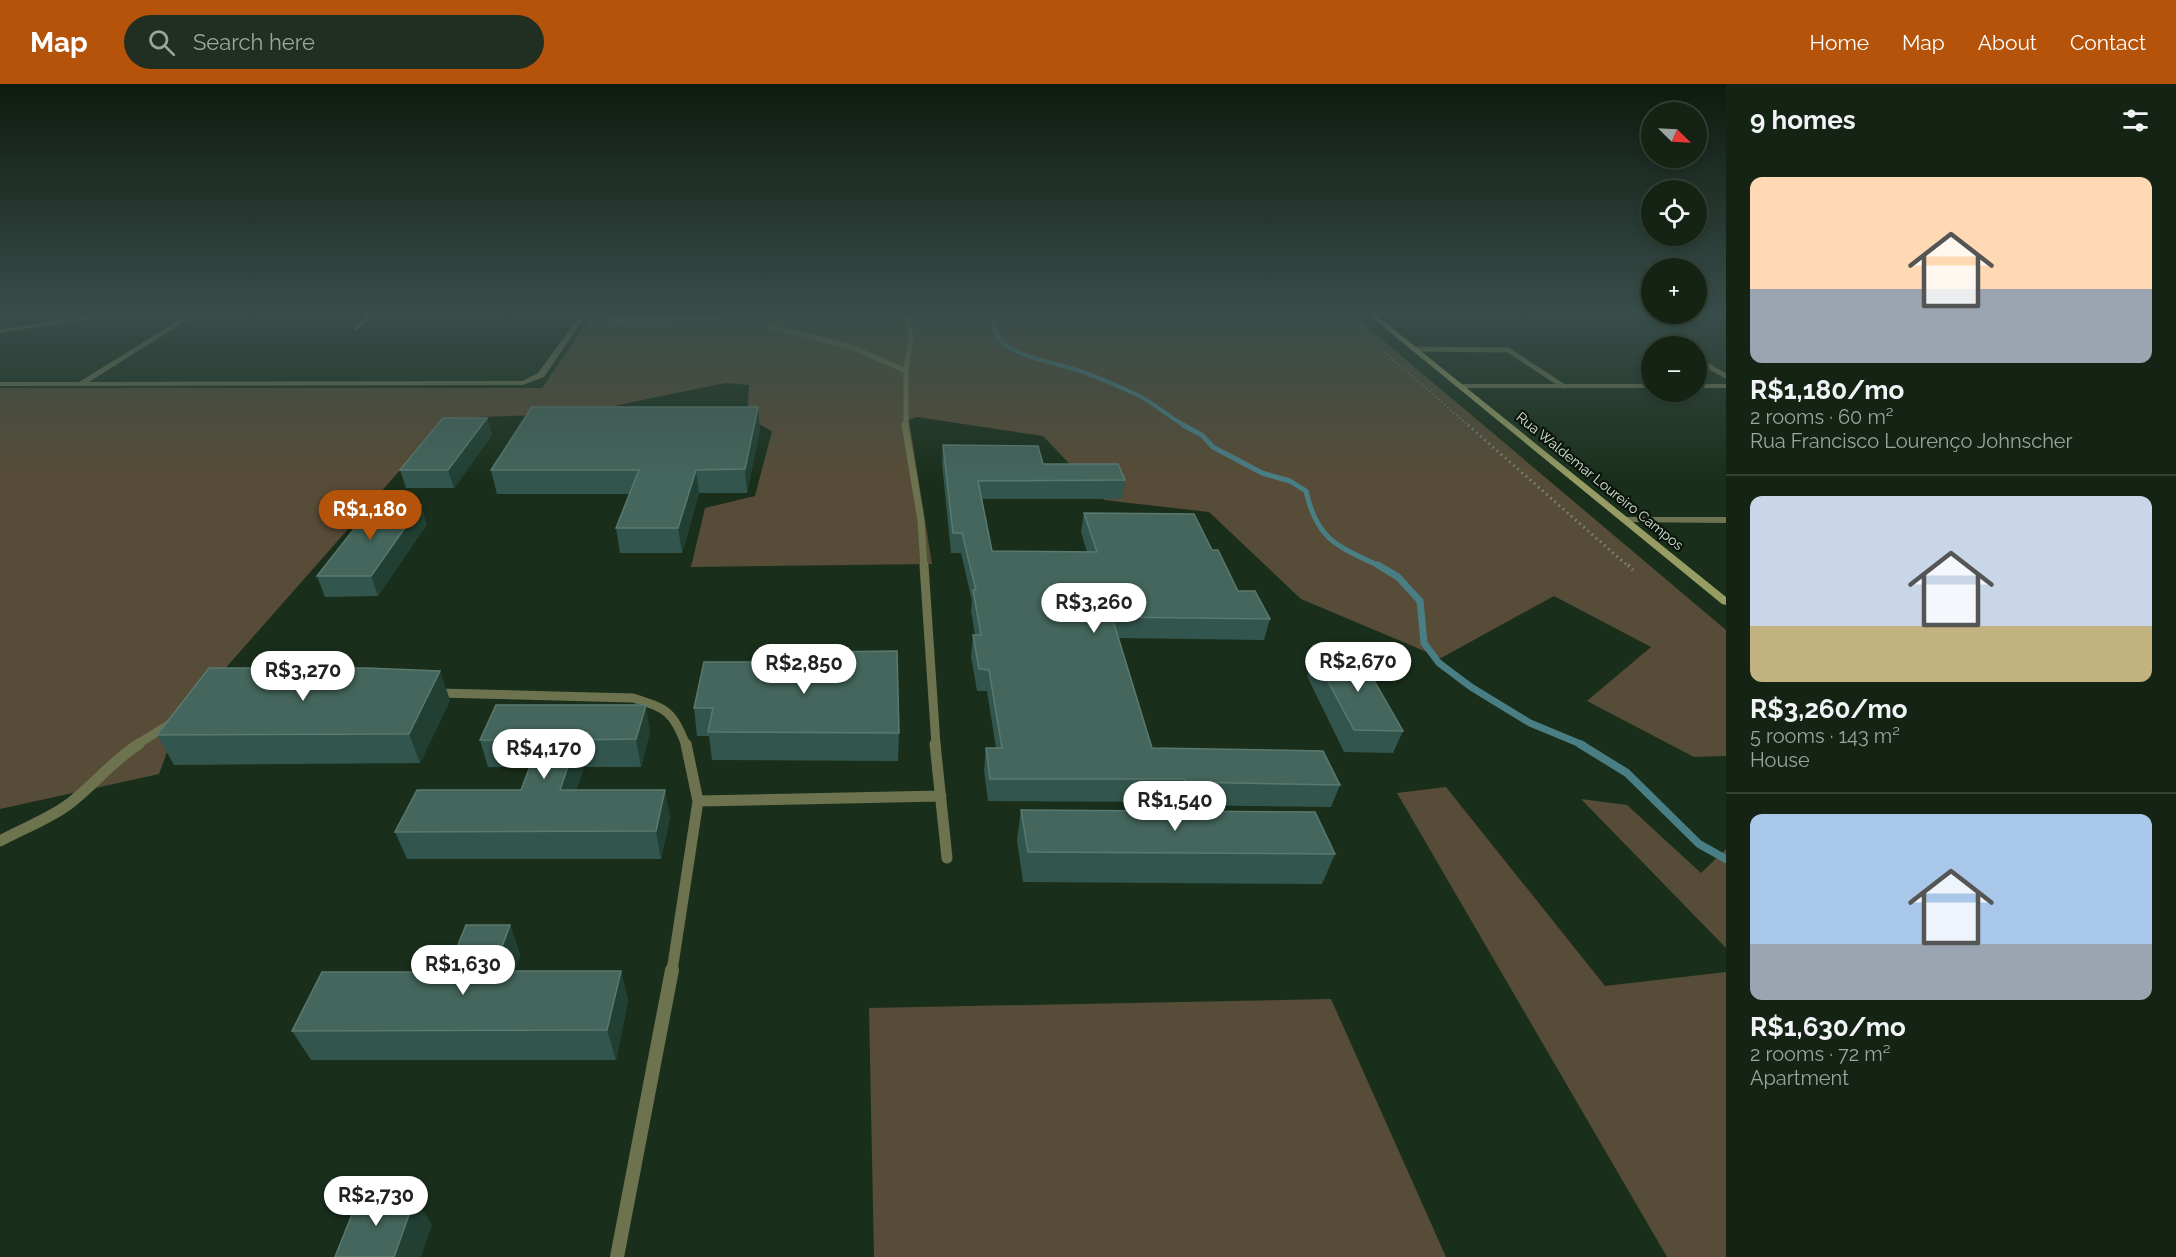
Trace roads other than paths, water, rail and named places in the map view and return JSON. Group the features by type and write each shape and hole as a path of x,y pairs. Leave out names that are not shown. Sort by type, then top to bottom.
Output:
{"main road":[{"name":"Rua Waldemar Loureiro Campos","path":"1439,370 1726,602"}],"street":[{"path":"80,384 103,370"},
{"path":"0,384 514,384 530,381 541,375 545,370"},
{"path":"1459,386 1641,386"},
{"path":"1707,386 1726,386"},
{"path":"1625,520 1726,520"}],"lane":[{"path":"903,370 906,371 904,416 921,520 947,858"},
{"path":"1538,370 1563,386"},
{"path":"425,692 633,698 650,702 666,711 679,726 689,752 698,801 681,925 617,1257"},
{"path":"0,841 67,806 96,782 122,754 181,718"},
{"path":"698,801 941,796"}],"waterway":[{"path":"1076,370 1139,395 1186,426"},
{"path":"1183,425 1202,435 1213,447 1262,473 1290,481 1306,491 1316,521 1323,531 1341,547 1381,567"},
{"path":"1378,565 1398,577 1420,601 1424,643 1439,663 1471,687 1530,723 1583,745"},
{"path":"1580,744 1627,773 1699,844 1726,859"}]}
